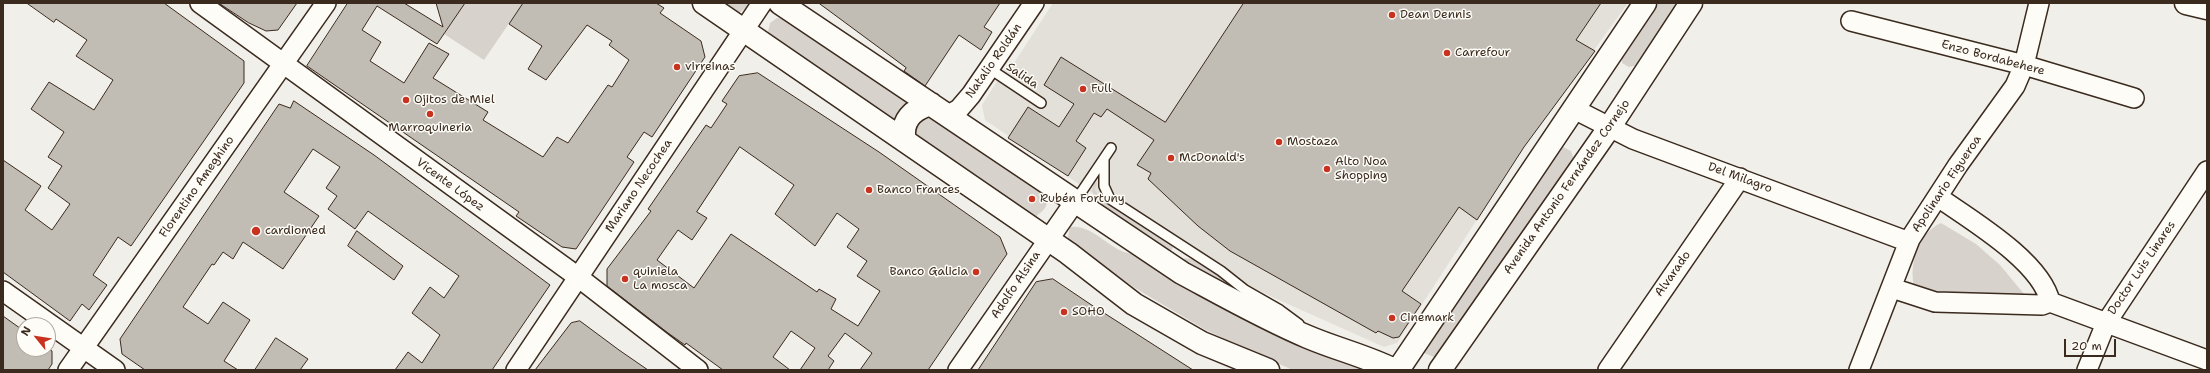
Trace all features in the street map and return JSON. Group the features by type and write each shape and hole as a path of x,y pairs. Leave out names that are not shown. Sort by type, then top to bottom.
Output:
{"main road":[{"path":"704,3 1048,238 1134,304 1202,343 1268,370"},
{"path":"780,3 1076,200 1176,255 1224,295 1308,337 1371,359 1394,370"},
{"path":"1398,370 1644,3"},
{"name":"Avenida Antonio Fernández Cornejo","path":"1440,370 1609,128 1691,3"},
{"path":"2186,3 2207,8"},
{"path":"905,141 903,132 908,117 916,110 940,110"}],"street":[{"name":"Vicente López","path":"200,3 578,277 698,370"},
{"name":"Florentino Ameghino","path":"68,370 326,3"},
{"name":"Mariano Necochea","path":"516,370 762,3"},
{"name":"Natalio Roldán","path":"940,110 959,109 990,69 1034,3"},
{"name":"Apolinario Figueroa","path":"1860,370 1909,242 1938,197 2015,86 2024,65 2039,3"},
{"name":"Enzo Bordabehere","path":"1851,21 2024,65 2134,98"},
{"name":"Del Milagro","path":"1574,109 1633,139 1909,242"},
{"name":"Doctor Luis Linares","path":"2087,370 2106,323 2207,171"},
{"name":"Alvarado","path":"1608,370 1740,178"},
{"path":"1938,197 2021,257 2034,270 2048,293 2050,302"},
{"name":"Adolfo Alsina","path":"958,370 1048,238 1076,200"},
{"path":"1892,288 1935,302 2042,304 2050,302 2207,360"},
{"path":"3,291 115,370"}],"lane":[{"name":"Salida","path":"990,69 1042,103"},
{"path":"1076,200 1111,148"},
{"path":"1104,160 1104,186 1110,199 1176,255"}],"shaded area":[{"path":"465,3 523,3 484,60 444,34"},
{"path":"715,3 748,3 747,7 739,13 729,13"},
{"name":"Alto Noa Shopping","path":"1053,3 1628,3 1524,147 1397,343 1384,347 1270,296 1233,277 1104,201 985,120 982,105 1010,61 1014,63"},
{"path":"1655,3 1681,3 1638,65 1629,67 1622,63 1621,55"},
{"path":"777,18 787,19 915,104 900,128 773,41 768,32 770,23"},
{"path":"925,114 1047,190 1048,199 1044,209 1035,217 1028,214 916,138 913,131"},
{"path":"1561,146 1571,151 1575,162 1443,356 1434,357 1424,353 1420,345"},
{"path":"1094,182 1097,183 1095,190 1100,199 1173,247 1171,251 1097,203 1092,191"},
{"path":"1941,223 1976,244 2000,265 2024,294 1934,296 1914,286 1913,268 1917,250 1926,234"},
{"path":"1070,227 1085,229 1117,249 1131,254 1136,254 1276,334 1365,370 1293,370 1249,351 1204,329 1135,288 1081,252 1071,243 1068,237"},
{"path":"1185,258 1201,261 1267,308 1193,269 1183,260"}],"building":[{"path":"27,3 164,3 244,61 244,83 131,246 118,237 93,275 107,285 89,310 82,304 70,321 3,272 3,160 41,186 25,210 52,230 70,204 48,188 62,166 48,157 64,132 31,109 49,82 94,110 113,80 76,56 87,40 56,19 54,22"},
{"path":"219,3 297,3 278,30 266,31 249,23"},
{"path":"348,3 404,3 443,27 436,3 465,3 437,44 377,6 362,30 381,42 370,61 404,83 429,43 449,54 433,78 488,112 483,120 543,157 557,137 568,143 608,85 612,87 629,60 609,45 612,41 587,25 546,80 528,69 542,46 509,24 523,3 656,3 664,8 660,13 701,41 705,57 652,137 644,132 627,157 634,162 576,249 562,247 516,216 519,212 307,66"},
{"path":"819,3 1000,3 984,27 992,32 981,50 959,35 925,86 904,71 906,68"},
{"name":"Alto Noa Shopping","path":"1244,3 1601,3 1576,40 1595,51 1524,147 1477,220 1459,207 1402,291 1421,304 1399,337 1393,338 1378,331 1376,333 1230,251 1198,226 1148,179 1151,173 1137,165 1154,140 1107,109 1101,117 1094,113 1076,141 1086,148 1068,176 1008,138 1028,107 1059,127 1074,104 1044,85 1061,57 1165,122"},
{"path":"758,73 879,152 1000,237 1007,254 928,370 860,370 872,353 845,333 828,356 834,361 828,370 800,370 815,348 791,331 773,357 790,370 723,370 686,343 685,345 668,333 607,286 607,269 651,211 648,209 706,125 711,128 727,104 722,101 739,76","holes":["740,147 794,185 775,214 815,246 837,213 859,229 847,247 867,261 857,276 880,291 858,326 831,309 836,299 819,289 817,292 731,234 694,288 657,260 678,230 692,240 707,218 697,212"]},
{"path":"294,101 374,155 550,285 492,370 395,370 408,352 422,363 440,335 412,313 430,287 444,298 459,276 368,211 355,229 328,209 337,196 326,188 340,167 313,149 284,192 319,216 283,269 243,242 233,259 223,252 214,265 212,264 183,307 208,324 223,302 250,320 224,361 238,370 145,370 122,354 120,339 279,104 290,108"},
{"path":"357,231 403,266 394,280 348,246"},
{"path":"1053,279 1193,370 978,370 1036,282"},
{"path":"3,316 16,325 16,357 52,357 52,364 48,370 3,370"},
{"path":"580,321 648,370 535,370 571,323"},
{"path":"276,338 308,359 300,370 255,370"}],"place":[{"name":"Dean Dennis","path":"1392,15"},
{"name":"Carrefour","path":"1447,53"},
{"name":"virreinas","path":"677,67"},
{"name":"Full","path":"1083,89"},
{"name":"Ojitos de Miel","path":"406,100"},
{"name":"Marroquineria","path":"430,114"},
{"name":"Mostaza","path":"1279,142"},
{"name":"McDonald's","path":"1171,158"},
{"name":"Alto Noa Shopping","path":"1327,169"},
{"name":"Banco Frances","path":"869,190"},
{"name":"Rubén Fortuny","path":"1032,199"},
{"name":"cardiomed","path":"256,231"},
{"name":"Banco Galicia","path":"976,272"},
{"name":"quiniela La mosca","path":"625,279"},
{"name":"SOHO","path":"1064,312"},
{"name":"Cinemark","path":"1392,318"}]}
